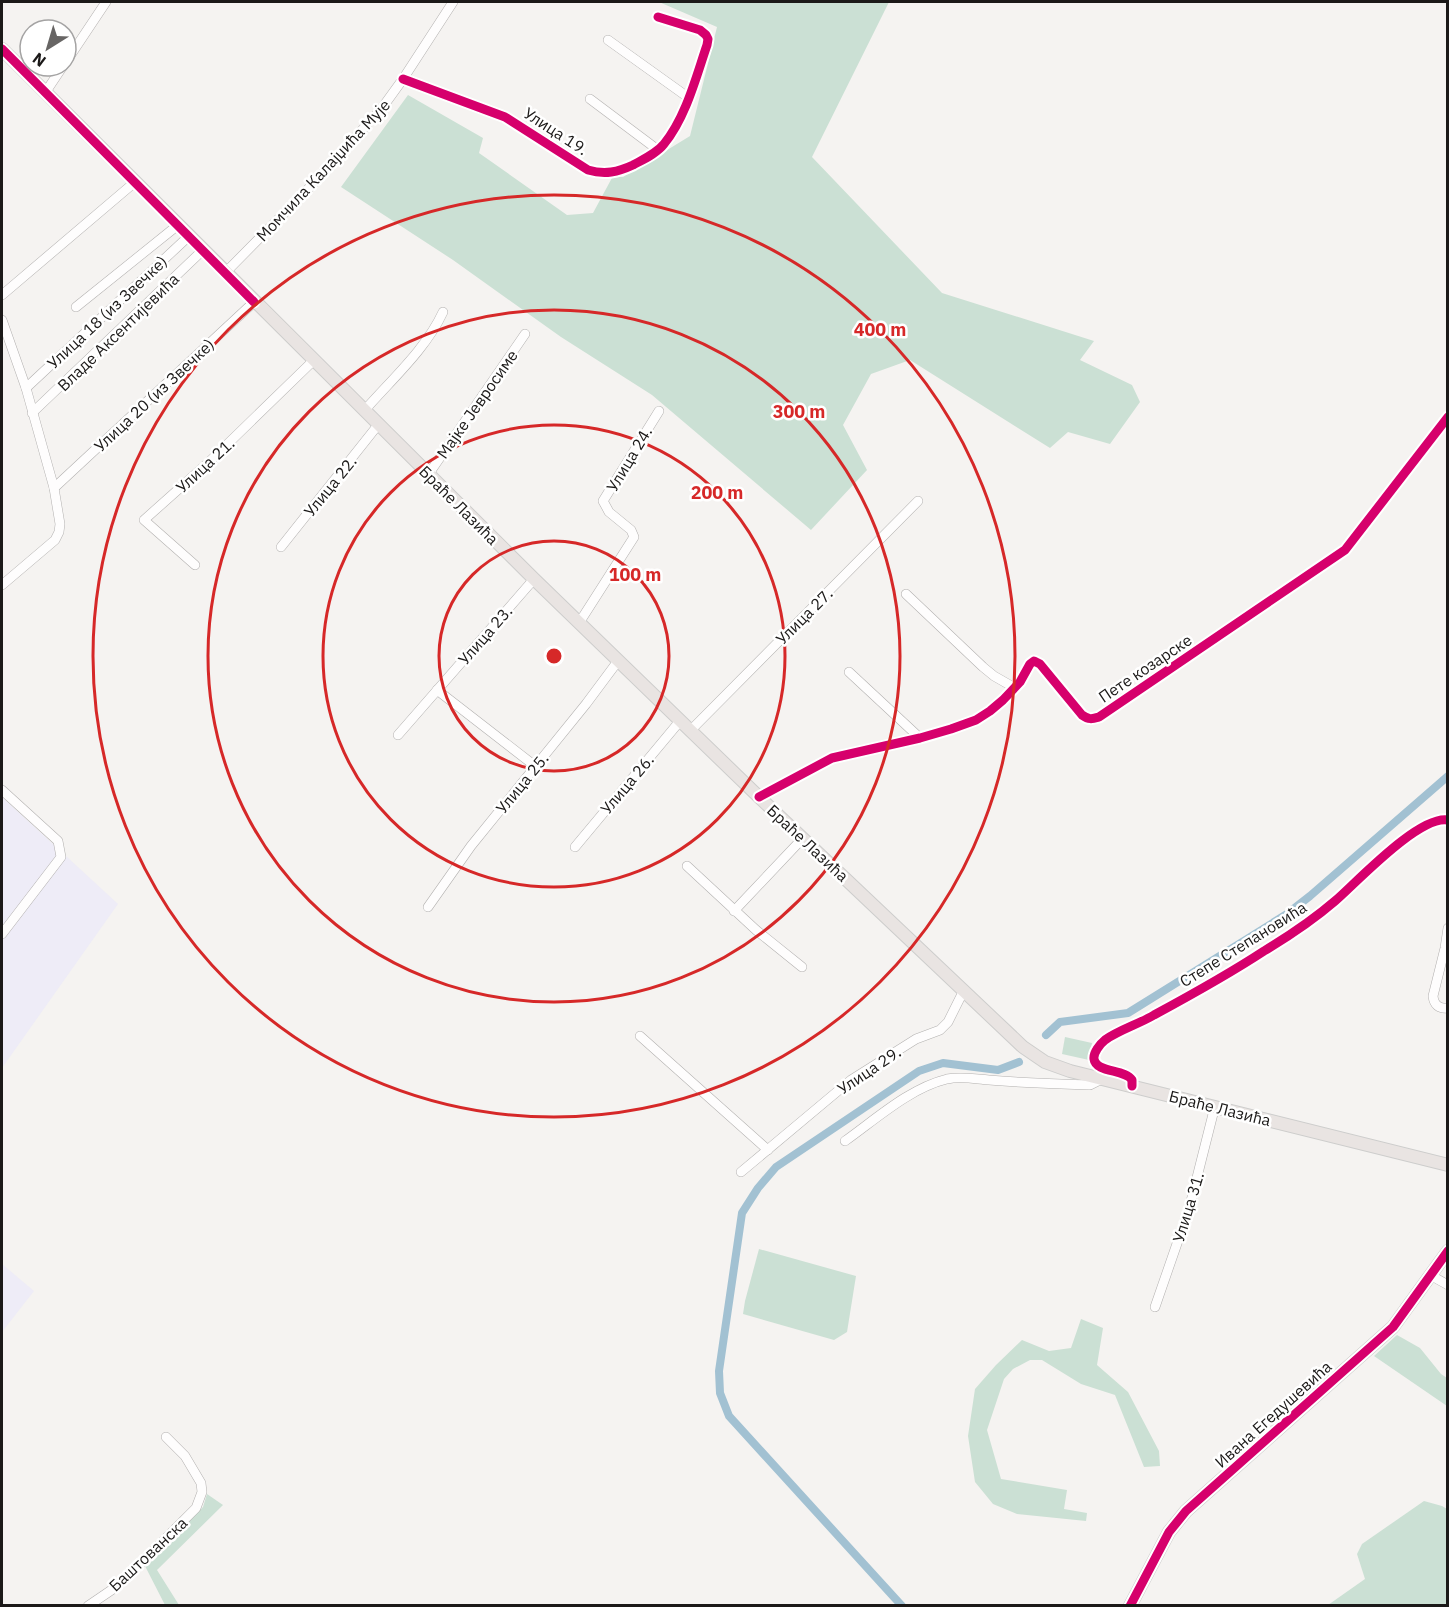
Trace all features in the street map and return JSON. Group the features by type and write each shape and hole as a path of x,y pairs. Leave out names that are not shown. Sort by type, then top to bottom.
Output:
{"main road":[{"name":"Браће Лазића","path":"2,49 534,579 1015,1041 1038,1058 1060,1068 1448,1165"},
{"name":"Ивана Егедушевића","path":"1130,1605 1169,1532 1186,1512 1382,1338 1399,1321 1448,1251"}],"street":[{"path":"78,44 106,2"},
{"name":"Момчила Калајџића Мује","path":"225,273 310,187 382,108 403,80 453,2"},
{"name":"Улица 19.","path":"403,80 505,117 588,170 600,173 616,172 658,150 669,136 689,98 708,39 700,30 658,17"},
{"path":"608,40 689,98"},
{"path":"45,93 55,78"},
{"path":"590,99 658,150"},
{"path":"2,295 135,182"},
{"path":"76,307 178,225"},
{"name":"Улица 18 (из Звечке)","path":"26,388 189,236"},
{"name":"Владе Аксентијевића","path":"32,413 203,250"},
{"name":"Улица 20 (из Звечке)","path":"54,488 254,302"},
{"path":"364,411 424,344 442,312"},
{"path":"2,320 26,388 54,488 60,524 55,540 2,585"},
{"name":"Мајке Јевросиме","path":"428,475 525,334"},
{"name":"Улица 21.","path":"195,565 144,520 209,462 313,361"},
{"name":"Улица 24.","path":"579,623 634,537 631,530 609,512 603,501 659,411"},
{"name":"Пете козарске","path":"759,797 832,758 920,738 976,720 1004,700 1032,663 1037,662 1087,719 1100,717 1345,550 1448,417"},
{"name":"Улица 22.","path":"281,547 378,425"},
{"name":"Улица 27.","path":"690,731 918,501"},
{"name":"Улица 23.","path":"398,735 534,579"},
{"path":"906,594 983,667 1015,688"},
{"name":"Улица 25.","path":"428,907 471,846 618,661"},
{"path":"849,672 920,738"},
{"path":"437,690 535,766"},
{"name":"Улица 26.","path":"575,847 680,721"},
{"path":"2,790 58,841 61,857 2,934"},
{"name":"Степе Степановића","path":"1132,1086 1129,1075 1101,1067 1096,1063 1094,1057 1103,1041 1155,1015 1286,938 1336,901 1374,864 1398,845 1430,824 1442,819 1448,820"},
{"path":"734,911 803,838"},
{"path":"687,866 734,911 802,967"},
{"path":"1448,928 1433,996 1437,1006 1448,1008"},
{"name":"Улица 29.","path":"741,1172 851,1080 891,1053 939,1030 948,1022 964,990"},
{"path":"640,1036 768,1150"},
{"path":"845,1141 917,1092 946,1079 962,1077 1090,1085 1102,1079"},
{"name":"Улица 31.","path":"1155,1307 1189,1209 1215,1106"},
{"path":"1430,1275 1448,1285"},
{"name":"Баштованска","path":"88,1605 112,1589 135,1569 196,1508 202,1492 201,1483 185,1456 166,1437"}],"shaded area":[{"path":"2,797 118,904 2,1068"},
{"path":"2,1264 34,1291 2,1332"}],"green space":[{"path":"659,2 889,2 812,157 942,293 1094,341 1080,360 1132,385 1140,402 1110,444 1068,432 1050,448 910,360 871,374 843,425 867,470 811,530 652,395 561,337 453,260 341,187 408,95 483,138 479,153 567,215 593,213 613,176 623,177 690,136 717,27"},
{"path":"1065,1037 1092,1043 1089,1060 1062,1054"},
{"path":"759,1249 856,1276 847,1332 834,1340 743,1314"},
{"path":"1081,1319 1103,1328 1097,1365 1128,1392 1159,1451 1160,1466 1144,1467 1115,1395 1081,1384 1042,1360 1030,1360 1013,1369 1004,1379 987,1430 1001,1479 1067,1490 1064,1509 1087,1513 1086,1521 1017,1514 993,1504 975,1482 968,1436 975,1389 1022,1340 1049,1351 1071,1348"},
{"path":"1397,1335 1420,1348 1447,1378 1447,1406 1374,1356"},
{"path":"207,1494 223,1505 157,1570 179,1605 165,1605 145,1566 203,1507"},
{"path":"1424,1501 1447,1509 1447,1605 1328,1605 1365,1579 1357,1554 1362,1544"}],"waterway":[{"path":"1046,1035 1060,1022 1128,1013 1287,914 1448,776"},
{"path":"902,1606 729,1416 720,1393 719,1371 742,1213 758,1188 776,1167 919,1071 943,1063 998,1070 1019,1062"}],"cycle path":[{"path":"403,79 505,117 588,170 617,171 654,153 672,133 690,96 707,45 708,39 700,30 658,17"},
{"path":"2,49 254,302"},
{"path":"759,797 832,758 920,738 976,720 1003,700 1020,682 1034,661 1040,664 1082,715 1091,719 1099,717 1345,550 1448,417"},
{"path":"1132,1086 1132,1080 1128,1077 1100,1067 1096,1063 1095,1054 1105,1040 1196,992 1283,940 1327,908 1405,838 1436,821 1448,820"},
{"path":"1130,1606 1169,1532 1186,1511 1393,1327 1448,1251"}]}
